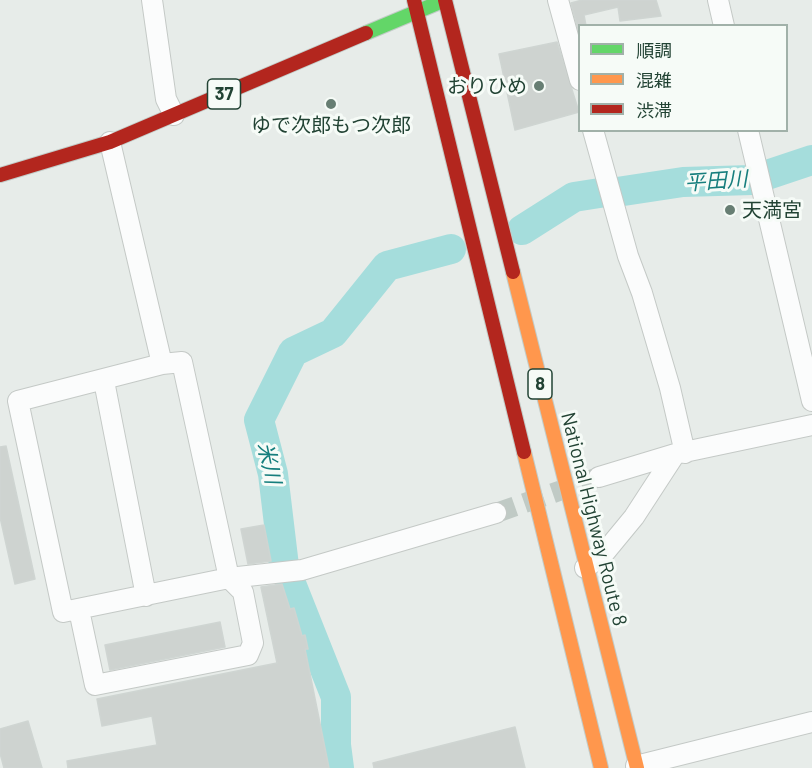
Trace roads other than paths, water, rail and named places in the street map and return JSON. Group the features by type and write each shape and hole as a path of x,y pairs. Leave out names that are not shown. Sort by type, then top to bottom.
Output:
{"main road":[{"name":"37","path":"0,175 110,142 174,116 416,5 444,0"},
{"name":"National Highway Route 8","path":"444,0 585,568 637,767"},
{"name":"8","path":"416,5 601,768"}],"street":[{"path":"152,0 166,99 174,116"},
{"path":"558,0 578,76"},
{"path":"718,0 724,24"},
{"path":"585,568 601,556 634,517 680,454 667,378 642,293 628,256 594,132"},
{"path":"748,132 812,400"},
{"path":"110,142 162,364"},
{"path":"79,610 95,685 248,655 253,644 243,592 229,578 183,362 162,364 104,381 18,401 63,612 229,578 302,570 496,513"},
{"path":"104,381 146,596"},
{"path":"599,477 680,454 812,425"},
{"path":"637,767 812,722"}],"waterway":[{"name":"平田川","path":"617,192 683,182 752,180 812,160"},
{"name":"平田川","path":"522,230 574,197 606,192"},
{"name":"米川","path":"339,768 336,745 336,697 284,566 273,474 259,420 293,352 333,333 387,266 451,249"}],"tunnel":[{"path":"496,513 599,477"}],"place":[{"name":"おりひめ","path":"539,86"},
{"name":"ゆで次郎もつ次郎","path":"331,104"},
{"name":"天満宮","path":"730,210"}]}
